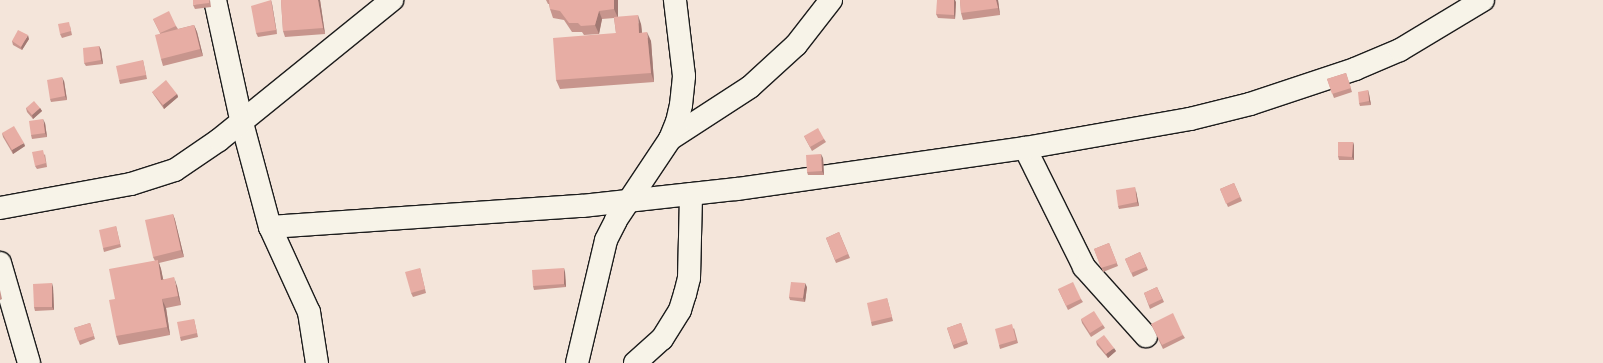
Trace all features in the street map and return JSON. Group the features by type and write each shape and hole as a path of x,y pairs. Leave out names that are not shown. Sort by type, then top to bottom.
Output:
{"street":[{"path":"215,0 241,119 270,227 309,312 317,363"},
{"path":"0,208 131,184 167,173 220,140 241,119 269,100 392,0"},
{"path":"577,363 600,261 616,220 670,139 677,122 683,91 675,0"},
{"path":"670,139 723,107 768,72 796,45 831,0"},
{"path":"270,227 426,219 691,194 867,172 1025,148 1190,119 1309,86 1400,50 1484,0"},
{"path":"1025,148 1084,267 1146,336"},
{"path":"636,363 662,339 680,310 686,294 689,278 691,194"},
{"path":"0,263 29,363"}],"building":[{"path":"193,0 209,0 209,3 193,5"},
{"path":"271,0 276,30 256,33 251,6"},
{"path":"281,0 318,0 323,28 283,31"},
{"path":"549,0 614,0 614,9 599,11 595,25 581,26 578,23 569,23 560,11 550,9"},
{"path":"937,0 954,0 954,15 936,14"},
{"path":"960,0 996,0 998,8 961,13"},
{"path":"169,11 176,26 160,33 153,19"},
{"path":"638,15 639,33 647,32 651,73 556,80 553,38 616,33 614,17"},
{"path":"69,22 71,31 60,34 58,24"},
{"path":"194,25 200,49 161,59 155,35"},
{"path":"18,30 28,35 21,47 12,41"},
{"path":"99,46 101,60 84,63 83,48"},
{"path":"143,60 146,75 119,80 116,66"},
{"path":"1346,73 1351,88 1332,94 1327,79"},
{"path":"62,77 65,96 50,99 47,80"},
{"path":"166,80 177,94 163,105 152,92"},
{"path":"1368,90 1369,101 1359,103 1358,92"},
{"path":"34,101 40,108 32,115 26,108"},
{"path":"43,119 45,133 31,135 29,121"},
{"path":"14,126 24,143 12,150 2,133"},
{"path":"818,128 824,139 810,147 804,136"},
{"path":"1338,142 1353,142 1352,157 1338,156"},
{"path":"43,150 46,163 35,166 32,152"},
{"path":"821,154 822,171 807,172 806,155"},
{"path":"1234,183 1240,197 1226,204 1220,189"},
{"path":"1135,187 1137,202 1118,206 1116,190"},
{"path":"173,214 181,250 153,257 145,220"},
{"path":"116,226 120,244 103,248 99,230"},
{"path":"839,232 848,254 835,260 826,238"},
{"path":"1109,243 1117,263 1101,268 1094,249"},
{"path":"1140,252 1146,267 1131,273 1125,259"},
{"path":"158,260 161,280 174,277 178,296 162,299 167,327 116,336 109,300 115,299 109,269"},
{"path":"420,268 425,289 411,293 405,272"},
{"path":"564,268 564,284 533,286 532,270"},
{"path":"791,282 805,283 803,298 789,297"},
{"path":"1073,282 1081,299 1066,306 1058,289"},
{"path":"52,283 52,307 34,307 33,284"},
{"path":"1157,287 1162,299 1149,305 1144,293"},
{"path":"887,298 892,317 871,322 867,303"},
{"path":"1094,311 1103,325 1090,333 1081,319"},
{"path":"1173,313 1183,335 1162,345 1151,324"},
{"path":"194,319 197,333 180,337 177,322"},
{"path":"90,323 94,336 78,341 74,328"},
{"path":"961,323 967,340 953,345 947,328"},
{"path":"1012,324 1016,340 999,345 995,329"},
{"path":"1104,335 1114,348 1106,354 1096,341"}]}
